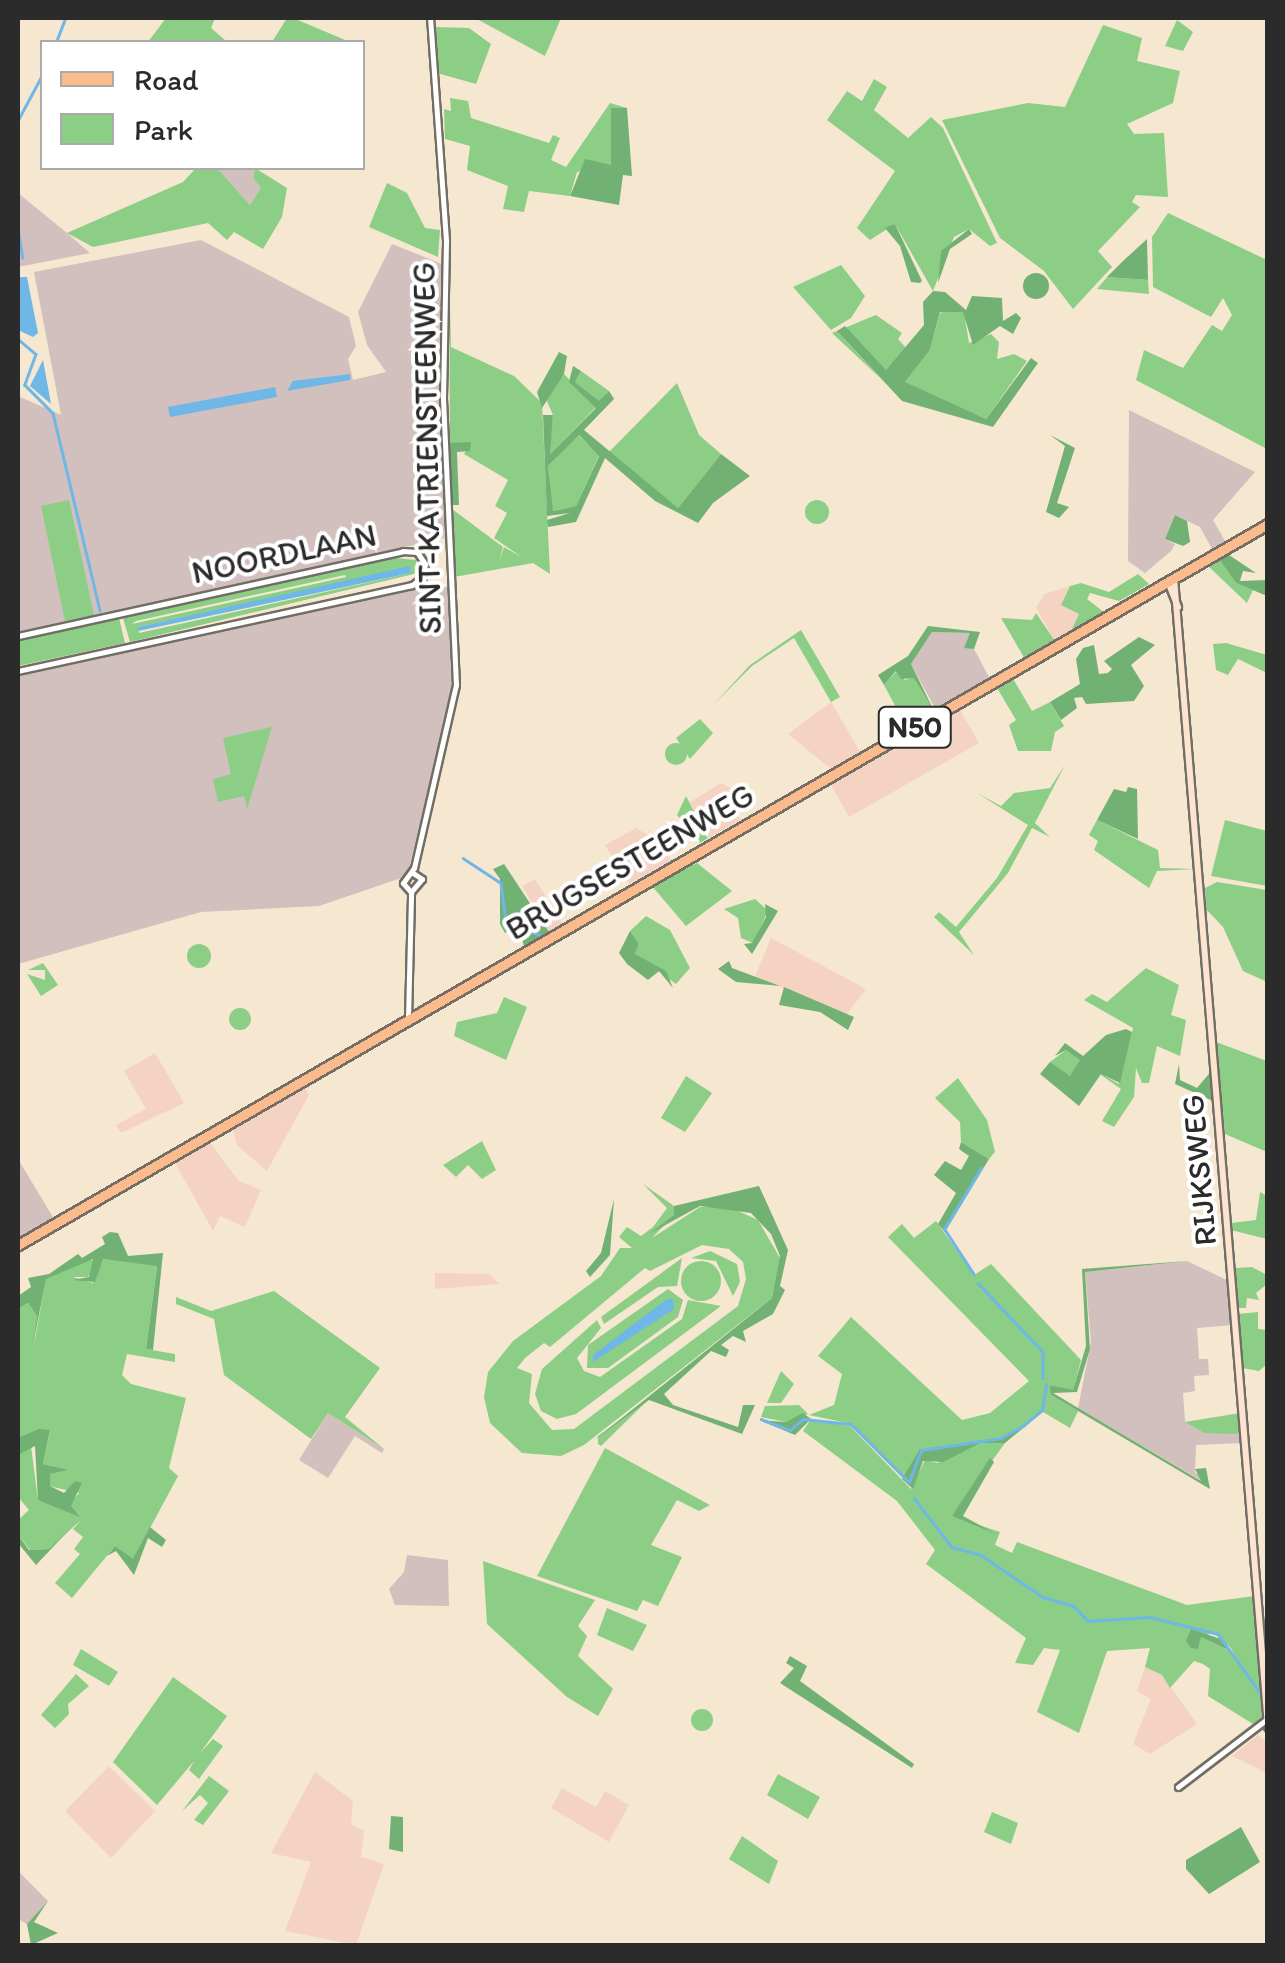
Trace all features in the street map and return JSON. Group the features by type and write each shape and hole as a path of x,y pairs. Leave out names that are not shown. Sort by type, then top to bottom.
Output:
{"main road":[{"name":"BRUGSESTEENWEG","path":"18,1245 1268,524"},
{"name":"RIJKSWEG","path":"1171,580 1179,608 1268,1727"}],"street":[{"name":"SINT-KATRIENSTEENWEG","path":"411,892 403,883 413,872 456,685 444,398 446,240 430,18"},
{"name":"NOORDLAAN","path":"18,636 402,551 417,552 425,564 424,577 412,585 18,672"},
{"path":"408,1019 411,892 422,879 413,872"},
{"path":"1178,1787 1267,1719"}],"shaded area":[{"path":"219,170 255,170 253,178 262,187 250,205"},
{"path":"18,193 67,233 90,253 18,267"},
{"path":"201,240 349,317 356,346 348,359 353,380 386,372 367,345 358,312 392,244 442,264 445,538 18,634 18,396 61,415 34,272"},
{"path":"1129,410 1255,472 1213,520 1225,541 1212,549 1200,527 1175,515 1165,539 1175,544 1145,573 1128,561"},
{"path":"440,581 448,589 452,694 407,876 319,906 201,912 18,964 18,673"},
{"path":"1070,586 1061,605 1079,613 1070,633 1055,641 1036,608 1044,594"},
{"path":"932,632 971,633 965,647 974,649 990,679 936,710 911,664"},
{"path":"831,702 860,752 831,769 788,734"},
{"path":"959,708 979,743 849,817 829,781"},
{"path":"721,783 746,797 734,806 741,820 708,838 690,802"},
{"path":"636,828 664,844 660,850 672,860 629,884 605,845"},
{"path":"535,879 563,925 549,932 522,886"},
{"path":"771,938 866,989 847,1014 755,976"},
{"path":"155,1053 184,1103 121,1133 116,1125 146,1109 124,1071"},
{"path":"303,1085 309,1095 267,1171 237,1145 232,1126"},
{"path":"208,1140 238,1180 261,1190 245,1227 220,1216 213,1231 174,1161"},
{"path":"18,1159 54,1219 18,1240"},
{"path":"1187,1261 1229,1281 1233,1325 1197,1328 1199,1359 1208,1359 1209,1375 1194,1376 1195,1391 1183,1393 1185,1421 1204,1433 1242,1431 1242,1443 1196,1445 1195,1473 1204,1476 1202,1481 1078,1408 1091,1342 1085,1272"},
{"path":"435,1273 490,1274 499,1284 435,1289"},
{"path":"328,1413 384,1449 382,1453 355,1436 328,1478 299,1460"},
{"path":"407,1555 448,1560 449,1606 395,1605 389,1589 404,1572"},
{"path":"1145,1667 1162,1675 1197,1724 1150,1754 1133,1744 1151,1699 1137,1691"},
{"path":"1258,1735 1265,1741 1267,1773 1232,1756"},
{"path":"109,1766 155,1811 111,1858 65,1811"},
{"path":"315,1772 353,1801 351,1825 364,1831 361,1857 384,1864 356,1945 285,1931 311,1862 271,1853"},
{"path":"562,1788 596,1807 605,1791 629,1805 609,1842 551,1808"},
{"path":"18,1871 48,1901 27,1924 18,1919"}],"green space":[{"path":"166,18 215,18 211,28 225,40 150,40"},
{"path":"287,18 293,18 345,40 273,40"},
{"path":"475,18 561,18 545,56"},
{"path":"1177,20 1193,32 1183,51 1165,46"},
{"path":"1103,25 1142,38 1137,61 1180,71 1173,103 1127,124 1134,134 1164,133 1168,197 1136,195 1132,202 1140,207 1098,251 1112,267 1073,309 1044,271 1000,238 942,120 1028,103 1065,107"},
{"path":"434,27 469,28 491,44 476,84 437,73"},
{"path":"874,79 887,87 874,110 908,138 931,117 943,128 997,243 990,246 969,229 954,237 933,291 895,224 870,240 857,228 895,171 827,120 847,91 862,101"},
{"path":"450,98 468,101 471,118 549,143 553,135 560,138 551,160 566,167 610,103 627,108 611,109 611,166 577,172 570,196 529,191 524,212 503,209 508,186 467,170 470,146 445,139 444,109 451,111"},
{"path":"611,108 627,108 632,176 623,175 619,205 570,196 585,159 611,165"},
{"path":"194,170 219,170 250,205 261,188 253,178 255,170 258,170 287,188 282,217 263,249 234,232 227,240 208,223 93,247 67,233 183,182"},
{"path":"387,183 407,193 425,228 440,230 438,257 369,227"},
{"path":"1168,213 1267,260 1267,449 1136,380 1144,350 1183,368 1212,325 1222,331 1232,315 1223,298 1211,317 1153,287 1152,237"},
{"path":"895,224 920,283 911,282 900,246 885,228"},
{"path":"969,229 972,234 950,249 938,283 941,251"},
{"path":"1147,239 1148,280 1107,277 1123,261"},
{"path":"841,265 865,296 851,318 831,330 793,287"},
{"path":"449,270 451,347 514,376 542,403 550,574 533,563 454,577 452,509 503,547 499,563 504,547 523,558 494,538 507,513 495,506 508,480 464,454 470,443 450,443"},
{"path":"1036,273 1045,277 1049,286 1045,295 1036,299 1027,295 1023,286 1027,277"},
{"path":"1107,277 1148,280 1149,294 1097,289"},
{"path":"933,291 945,292 966,310 972,296 1002,298 1003,321 1016,313 1021,318 1013,334 1000,326 973,345 963,312 940,312 930,350 905,382 986,419 1031,358 1038,363 993,427 902,401 837,331 845,326 886,370 924,325 923,302"},
{"path":"954,308 964,312 969,343 991,334 999,342 997,359 1014,354 1027,361 986,419 904,383 930,350 940,313"},
{"path":"876,315 902,333 898,339 906,348 886,370 838,332 880,378 832,333"},
{"path":"559,352 567,356 564,374 542,408 537,392"},
{"path":"573,366 581,371 575,382 599,401 609,391 614,399 584,430 678,508 721,454 750,476 713,503 698,523 655,501 605,458 576,522 548,527 547,520 570,513 547,516 543,415 553,415 550,454 596,408 569,382","holes":["579,435 599,456 576,506 553,511 548,466"]},
{"path":"581,371 609,391 599,402 575,382"},
{"path":"564,374 596,407 549,455 553,415 545,397"},
{"path":"677,383 699,435 721,454 678,508 607,454"},
{"path":"578,435 599,455 576,506 552,511 548,466"},
{"path":"1050,435 1075,448 1057,503 1069,507 1059,518 1046,512 1065,446"},
{"path":"471,442 470,451 457,452 459,505 452,505 450,443"},
{"path":"69,500 94,615 65,621 41,506"},
{"path":"817,500 826,503 826,521 817,524 808,521 805,512 808,503"},
{"path":"1175,515 1187,521 1190,542 1183,546 1165,539"},
{"path":"1226,553 1256,573 1243,571 1240,581 1267,580 1267,596 1236,583 1218,558"},
{"path":"395,558 416,560 418,573 130,642 123,618","holes":["410,567 411,573 139,633 138,627","346,577 132,624 136,621"]},
{"path":"1218,558 1236,583 1253,590 1247,603 1207,565"},
{"path":"1138,574 1149,584 1119,601 1090,593 1087,599 1105,613 1070,633 1079,614 1061,605 1070,586 1081,583 1109,592"},
{"path":"1036,613 1055,641 1025,659 1001,618 1032,620"},
{"path":"119,618 125,643 18,666 18,641"},
{"path":"928,626 980,632 974,649 964,648 970,633 932,632 911,664 934,711 914,678 901,679 896,671 884,685 878,675 908,656"},
{"path":"801,630 840,697 831,702 794,638 752,666 714,704 750,665"},
{"path":"1139,637 1155,645 1131,665 1144,686 1134,701 1086,704 1082,697 1074,698 1077,708 1061,720 1050,702 1080,684 1076,659 1083,648 1094,645 1099,674 1108,673 1112,669 1104,661"},
{"path":"1226,643 1267,655 1267,673 1238,659 1228,675 1216,670 1213,644"},
{"path":"897,671 905,680 914,677 934,711 906,726 884,685"},
{"path":"1012,677 1032,711 1050,702 1064,726 1055,732 1051,751 1018,751 1009,725 1016,720 996,686"},
{"path":"700,719 713,733 690,759 676,738"},
{"path":"272,727 247,809 244,796 218,802 213,779 231,774 223,738"},
{"path":"676,743 684,746 684,762 676,765 668,762 665,754 668,746"},
{"path":"1065,765 1035,823 1050,837 1032,828 1008,873 959,932 974,955 934,917 939,912 956,927 997,878 1028,825 977,793 1001,806 1014,793 1050,788"},
{"path":"1128,787 1137,789 1138,839 1097,820 1114,789 1126,792"},
{"path":"686,796 708,838 700,843 677,815"},
{"path":"1097,820 1158,850 1160,868 1196,869 1157,871 1149,888 1094,850 1098,841 1089,835"},
{"path":"1225,820 1267,831 1267,886 1211,876"},
{"path":"697,863 732,891 686,926 652,886"},
{"path":"504,864 549,932 524,946 518,926 505,933 500,924 500,879 493,869"},
{"path":"1217,882 1267,890 1267,982 1243,971 1223,927 1206,909 1205,888"},
{"path":"755,899 768,911 753,943 741,938 738,918 724,909"},
{"path":"765,904 778,911 752,954 744,944 752,943 766,917"},
{"path":"646,916 670,930 690,968 676,984 635,954 639,944 630,931"},
{"path":"630,931 639,944 635,954 666,971 673,988 659,971 648,980 627,964 619,953"},
{"path":"199,944 211,956 199,968 187,956"},
{"path":"729,961 732,968 780,986 736,982 718,969"},
{"path":"43,963 58,985 41,996 27,974 45,980 45,970 28,970"},
{"path":"1146,968 1179,985 1171,1015 1186,1020 1180,1056 1157,1046 1149,1083 1142,1083 1136,1068 1134,1097 1114,1127 1102,1121 1121,1089 1101,1075 1094,1061 1109,1058 1105,1076 1119,1084 1133,1028 1084,1000 1092,994 1107,1002"},
{"path":"784,987 854,1017 848,1030 820,1012 779,1005"},
{"path":"504,997 527,1007 506,1060 454,1036 457,1022 497,1013"},
{"path":"240,1008 248,1011 248,1027 240,1030 232,1027 229,1019 232,1011"},
{"path":"1126,1029 1132,1032 1120,1083 1101,1074 1079,1106 1040,1074 1050,1062 1070,1076 1080,1060 1066,1050 1055,1056 1065,1043 1083,1056 1106,1035"},
{"path":"1216,1042 1267,1061 1267,1152 1225,1134"},
{"path":"1066,1050 1081,1059 1070,1077 1050,1062"},
{"path":"1179,1064 1180,1080 1197,1088 1213,1069 1215,1102 1175,1084"},
{"path":"686,1076 712,1093 685,1132 661,1118"},
{"path":"958,1078 987,1120 995,1152 989,1159 961,1142 960,1122 935,1098"},
{"path":"482,1141 496,1170 482,1179 468,1165 456,1177 443,1165"},
{"path":"961,1142 989,1159 945,1232 938,1224 956,1193 934,1175 945,1161 961,1170 969,1156 959,1149"},
{"path":"643,1184 674,1206 674,1215 652,1238 700,1207 727,1206 758,1220 780,1258 772,1298 584,1445 561,1456 522,1453 490,1423 484,1397 488,1372 513,1341 601,1276 620,1248 632,1248 619,1237 627,1227 641,1236 667,1208","holes":["702,1245 729,1249 743,1262 746,1279 738,1306 574,1429 552,1430 529,1403 532,1374 517,1368 525,1358 544,1343 550,1347 645,1268 650,1271"]},
{"path":"759,1186 788,1250 780,1286 785,1290 773,1314 743,1331 746,1342 733,1336 721,1345 729,1350 726,1357 711,1351 664,1394 673,1405 738,1427 743,1405 755,1405 742,1434 649,1400 593,1441 772,1298 780,1256 771,1234 751,1213 700,1206 649,1234 674,1215 674,1206"},
{"path":"1260,1192 1267,1196 1267,1239 1231,1230 1231,1223 1256,1220"},
{"path":"614,1199 610,1255 590,1277 586,1271 601,1253"},
{"path":"936,1221 974,1275 991,1264 1081,1360 1073,1391 1051,1385 1051,1395 1078,1411 1070,1428 1043,1412 1001,1439 921,1449 904,1477 852,1424 809,1415 834,1405 842,1374 818,1356 851,1317 962,1420 990,1413 1029,1381 888,1237 902,1224 914,1238"},
{"path":"118,1233 128,1256 163,1253 153,1350 146,1349 157,1266 103,1259 95,1282 72,1280 89,1277 93,1259 46,1279 33,1345 37,1316 28,1303 18,1309 18,1296 31,1287 28,1278 49,1274 78,1254 82,1258 105,1244 102,1237"},
{"path":"710,1251 737,1264 740,1282 733,1296 716,1261 691,1258"},
{"path":"682,1258 677,1286 658,1287 604,1324 601,1317"},
{"path":"91,1259 96,1265 88,1277 73,1277 93,1283 103,1259 157,1265 146,1349 175,1354 175,1362 127,1354 122,1375 131,1384 186,1398 169,1468 178,1476 133,1560 115,1546 72,1598 55,1583 80,1554 74,1549 83,1537 73,1529 82,1519 49,1549 30,1550 18,1535 18,1520 29,1510 18,1497 18,1455 26,1447 31,1446 38,1500 67,1507 79,1493 49,1486 50,1474 68,1470 43,1464 50,1431 18,1438 18,1309 28,1303 37,1316 34,1345 46,1278"},
{"path":"701,1261 715,1267 721,1281 715,1295 701,1301 687,1295 681,1281 687,1267"},
{"path":"1187,1261 1085,1272 1090,1349 1077,1392 1053,1393 1201,1481 1195,1469 1206,1468 1210,1489 1051,1395 1050,1385 1073,1390 1086,1346 1082,1269"},
{"path":"1252,1267 1267,1275 1267,1284 1256,1293 1259,1300 1247,1298 1246,1308 1238,1308 1235,1268"},
{"path":"668,1289 683,1300 678,1317 608,1368 587,1368 588,1345"},
{"path":"274,1291 380,1368 345,1417 384,1449 328,1413 311,1439 224,1375 214,1319 176,1304 176,1297 211,1311"},
{"path":"688,1300 721,1306 576,1414 557,1419 541,1411 535,1394 542,1369 597,1320 601,1328 577,1358 584,1371 600,1377 682,1319"},
{"path":"1258,1312 1258,1329 1268,1330 1267,1364 1259,1371 1242,1368 1238,1314"},
{"path":"781,1371 794,1384 781,1403 767,1403"},
{"path":"649,1399 601,1446 598,1444 598,1436"},
{"path":"799,1405 808,1414 786,1422 761,1417 765,1406"},
{"path":"1044,1411 1005,1443 980,1443 943,1462 923,1461 913,1489 902,1479 920,1449 1001,1439"},
{"path":"803,1413 811,1419 795,1435 759,1420 786,1422"},
{"path":"1240,1413 1242,1431 1236,1434 1204,1433 1185,1422"},
{"path":"811,1419 850,1426 911,1489 925,1460 937,1463 980,1442 1005,1443 952,1516 1000,1532 995,1545 1012,1553 1017,1542 1187,1605 1254,1596 1262,1717 1253,1724 1208,1696 1210,1669 1194,1661 1170,1688 1162,1675 1145,1667 1150,1648 1107,1651 1079,1733 1037,1712 1060,1650 1044,1648 1033,1665 1015,1663 1026,1638 926,1564 935,1550 897,1501 803,1431","holes":["1214,1633 1230,1647 1246,1675 1229,1651 1200,1636","1200,1636 1199,1646 1187,1639"]},
{"path":"39,1429 50,1430 43,1464 69,1470 50,1474 50,1486 64,1493 75,1481 82,1483 71,1506 80,1517 38,1500 35,1446 18,1455 18,1438"},
{"path":"605,1448 710,1505 699,1511 677,1500 651,1545 682,1557 658,1606 643,1600 637,1611 537,1576"},
{"path":"990,1458 994,1462 963,1516 996,1534 952,1516"},
{"path":"150,1527 166,1540 162,1547 148,1538 134,1575 116,1551 107,1556 115,1546 133,1559"},
{"path":"71,1528 36,1565 18,1543 18,1535 29,1550 49,1549"},
{"path":"483,1561 595,1600 578,1626 587,1636 578,1656 613,1689 598,1716 567,1697 487,1624"},
{"path":"607,1608 647,1625 633,1651 597,1635"},
{"path":"1191,1629 1224,1640 1247,1676 1230,1651 1201,1637 1198,1649 1191,1648 1186,1641"},
{"path":"81,1649 118,1672 109,1686 73,1665"},
{"path":"790,1656 807,1666 800,1681 914,1764 912,1768 780,1683 794,1668 786,1663"},
{"path":"76,1674 89,1686 68,1704 69,1714 55,1728 41,1715"},
{"path":"173,1677 227,1716 200,1753 213,1739 223,1746 199,1779 189,1770 194,1761 157,1805 113,1762"},
{"path":"702,1709 710,1712 710,1728 702,1731 694,1728 691,1720 694,1712"},
{"path":"778,1774 820,1797 808,1819 767,1795"},
{"path":"209,1776 229,1791 203,1825 194,1820 208,1803 200,1795 182,1811"},
{"path":"992,1812 1018,1823 1011,1844 984,1832"},
{"path":"391,1816 403,1817 403,1852 389,1849"},
{"path":"1241,1827 1260,1862 1209,1894 1186,1869 1186,1860"},
{"path":"742,1836 778,1861 769,1884 729,1859"},
{"path":"48,1901 34,1922 58,1933 31,1945 27,1924"}],"water":[{"path":"18,277 27,277 38,333 33,337 18,330"},
{"path":"43,360 51,404 30,386"},
{"path":"350,374 350,380 287,391 293,381"},
{"path":"275,387 277,397 170,417 168,407"},
{"path":"410,566 411,573 138,631 138,627"},
{"path":"667,1299 673,1299 674,1309 593,1362 593,1355"}],"waterway":[{"path":"57,40 65,18"},
{"path":"18,120 40,79"},
{"path":"18,228 23,258"},
{"path":"18,339 36,354 25,385 53,413 100,610"},
{"path":"463,858 501,883 506,923 541,935"},
{"path":"974,1275 944,1229 981,1168"},
{"path":"978,1283 1043,1352 1043,1378"},
{"path":"909,1482 921,1450 1001,1438 1024,1425 1042,1410 1046,1384"},
{"path":"761,1419 790,1430 803,1419 851,1424 908,1481"},
{"path":"914,1498 952,1547 981,1555 1043,1597 1074,1606 1088,1621 1150,1617 1218,1634 1259,1691"}]}
